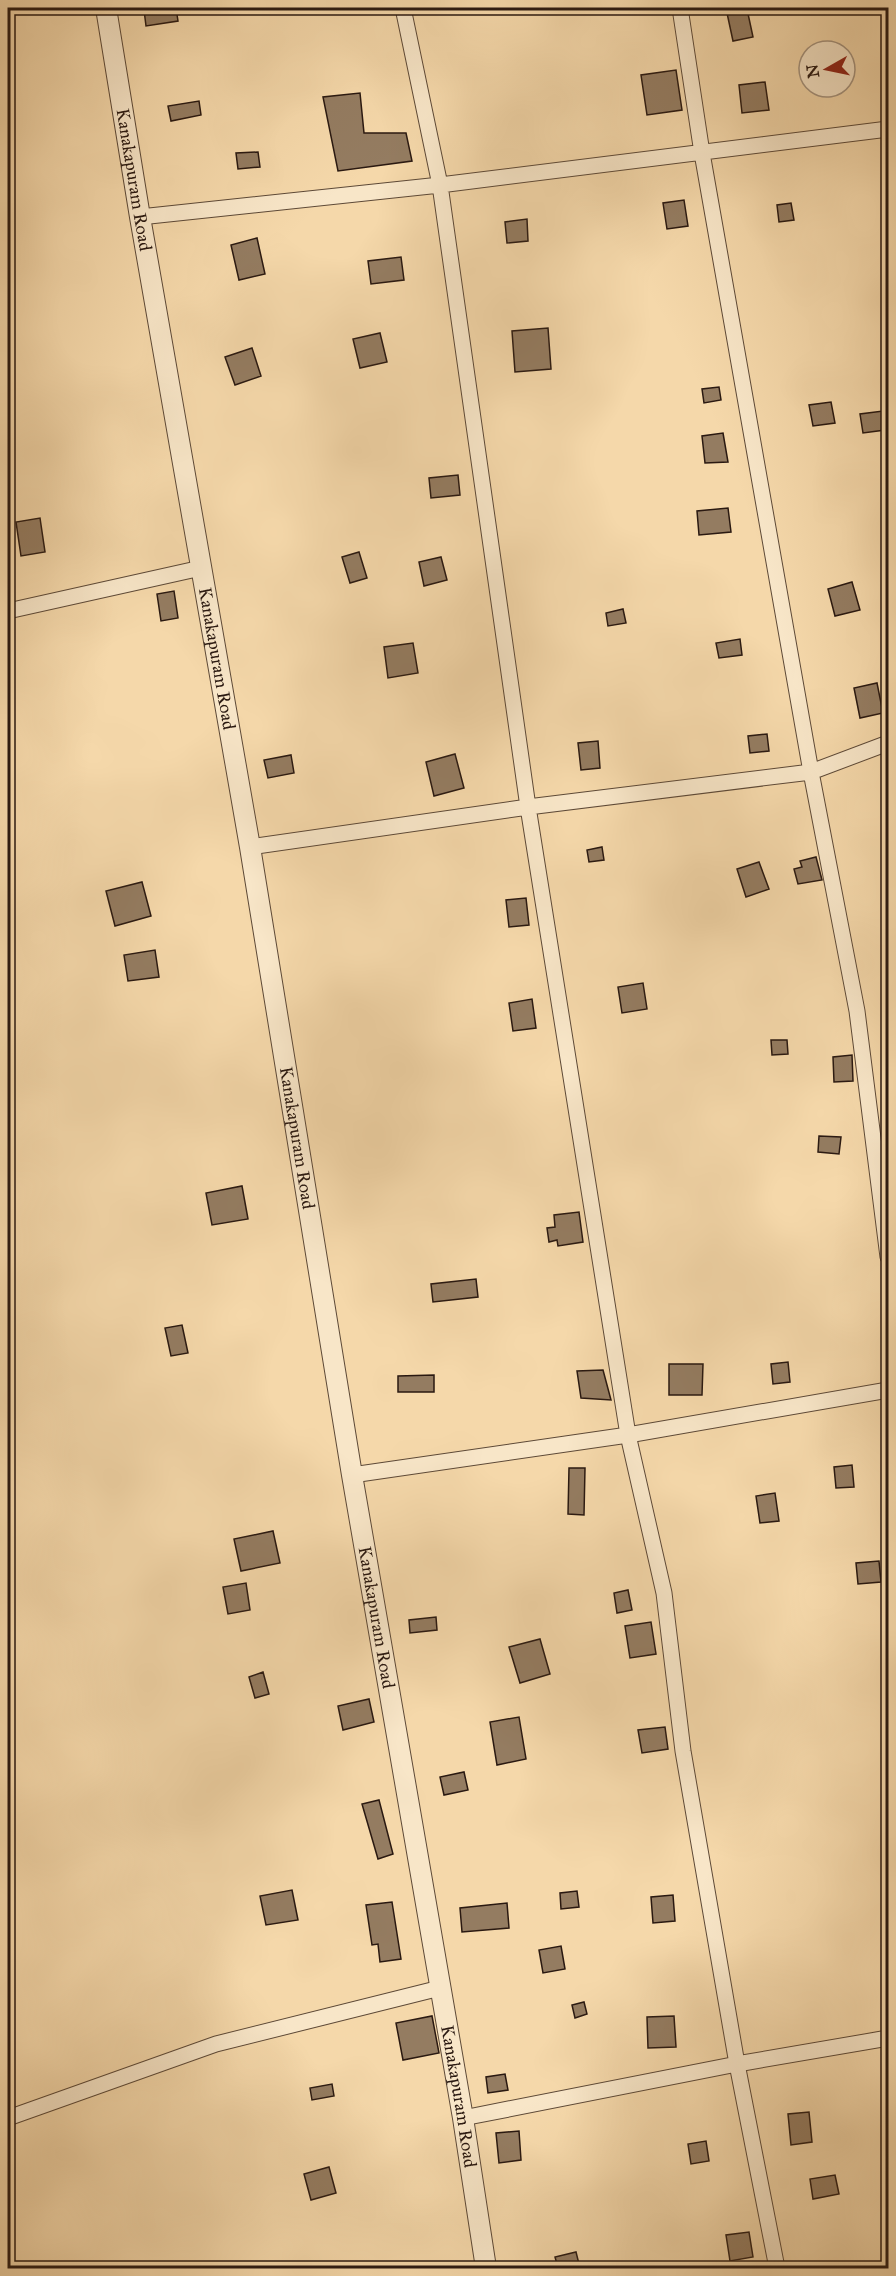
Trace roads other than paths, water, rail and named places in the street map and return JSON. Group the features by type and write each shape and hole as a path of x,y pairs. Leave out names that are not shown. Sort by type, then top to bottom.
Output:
{"street":[{"name":"Kanakapuram Road","path":"106,8 140,217 250,846 352,1475 463,2118 486,2268"},
{"path":"404,8 440,185 528,807 628,1435 664,1593 684,1751 737,2064 777,2268"},
{"path":"680,8 702,153 811,772 857,1011 888,1257"},
{"path":"140,217 440,185 888,129"},
{"path":"8,610 201,568"},
{"path":"250,846 528,807 811,772 888,743"},
{"path":"352,1475 628,1435 888,1390"},
{"path":"8,2118 216,2044 440,1988"},
{"path":"463,2118 737,2064 888,2038"}]}
